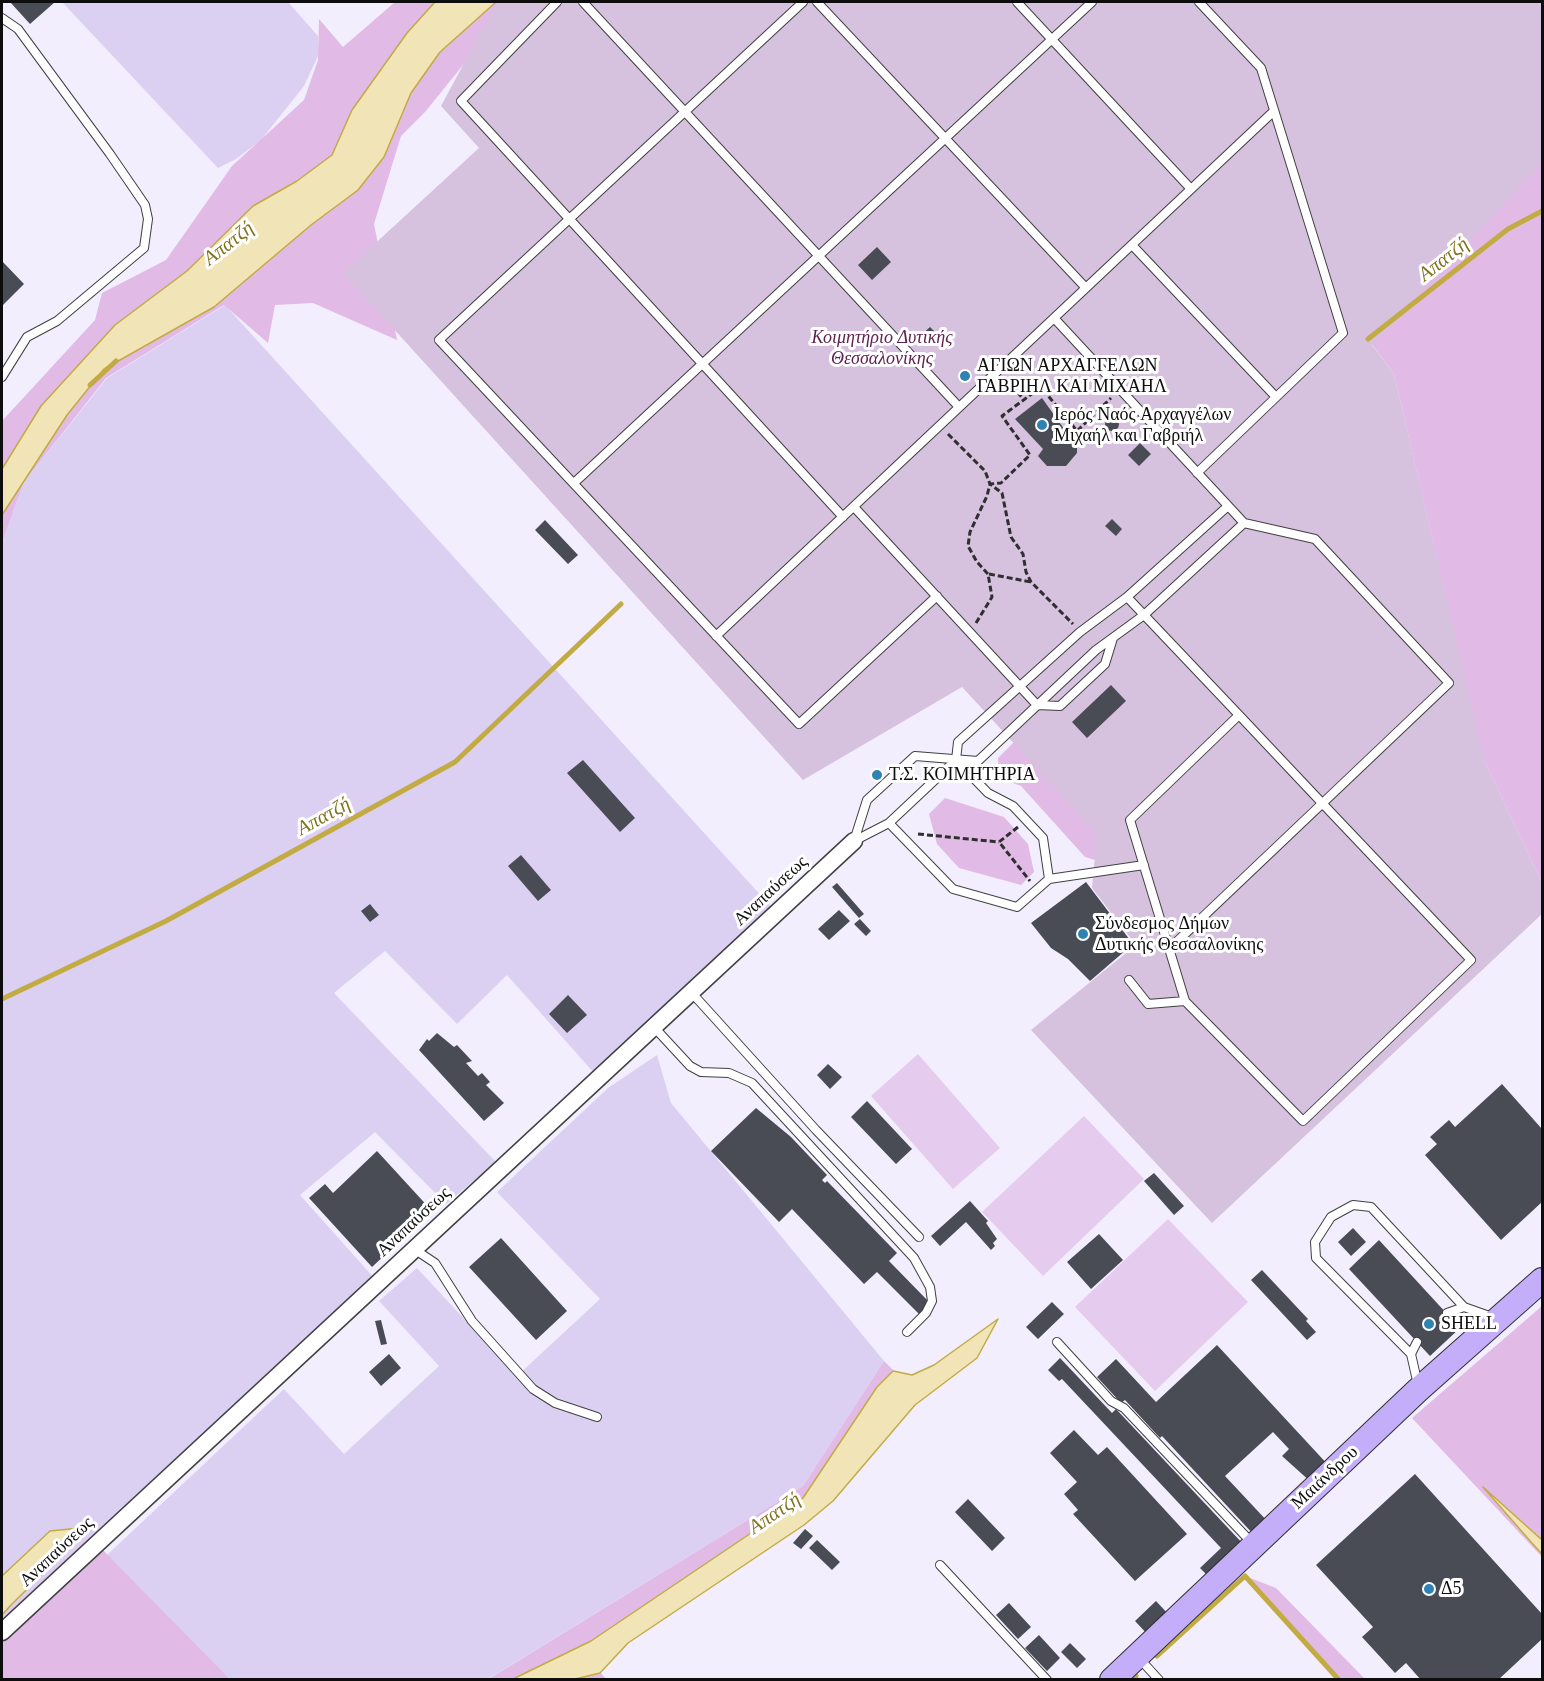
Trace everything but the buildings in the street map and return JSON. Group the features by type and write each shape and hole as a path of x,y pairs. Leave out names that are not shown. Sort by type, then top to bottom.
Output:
{"main road":[{"name":"Μαιάνδρου","path":"1112,1680 1418,1390 1542,1280"}],"street":[{"name":"Αναπαύσεως","path":"2,1632 854,841"}],"lane":[{"path":"557,2 461,101 843,517"},
{"path":"583,2 959,407"},
{"path":"803,2 439,340 799,724 937,596"},
{"path":"817,2 1086,288"},
{"path":"1017,2 1191,189"},
{"path":"574,483 1092,2"},
{"path":"1197,473 1343,333 1261,68 1199,2"},
{"path":"2,18 18,29 110,154 145,205 148,219 144,248 57,321 27,337 2,377"},
{"path":"716,636 1274,111"},
{"path":"1132,245 1276,397"},
{"path":"1054,318 1244,523 1315,539 1449,683 1169,949"},
{"path":"854,841 889,823 956,760 958,742 1080,632 1127,597 1228,506"},
{"path":"854,507 1037,705 1060,706 1105,664 1113,638"},
{"path":"854,841 867,800 915,756 978,761 1037,705 1113,638 1144,615 1244,523"},
{"path":"1127,597 1239,715 1322,803 1471,960 1303,1121 1185,1001 1130,820 1239,715"},
{"path":"956,760 988,793 1013,806 1043,838 1049,879"},
{"path":"889,823 953,889 1017,907 1049,879 1144,865"},
{"path":"1129,980 1148,1004 1185,1001"},
{"path":"691,992 816,1130 919,1237"},
{"path":"653,1026 690,1066 701,1072 729,1073 740,1076 752,1083 914,1258 930,1287 933,1301 926,1313 907,1332"},
{"path":"1418,1390 1418,1377 1411,1354 1316,1258 1315,1242 1331,1217 1353,1204 1371,1207 1464,1307 1498,1319"},
{"path":"414,1249 435,1263 472,1321 533,1389 555,1403 597,1417"},
{"path":"1447,1313 1464,1307"},
{"path":"1057,1342 1111,1401 1124,1408 1254,1545"},
{"path":"1411,1354 1417,1342"},
{"path":"940,1565 1047,1680"},
{"path":"1137,1656 1159,1680"}],"path":[{"path":"999,369 1024,399"},
{"path":"990,484 1001,483 1030,455 1002,416 1024,399 1041,387 1077,431 1120,389"},
{"path":"937,428 950,436 985,471 990,484 1002,493 1011,537 1023,554 1026,572 1031,582 1080,632"},
{"path":"969,632 992,597 988,574 977,562 968,546 970,532 987,496 990,484"},
{"path":"988,574 1031,582"},
{"path":"898,832 999,842 1027,821"},
{"path":"999,842 1037,889"}],"shaded area":[{"path":"62,2 288,2 318,36 319,54 304,86 261,140 236,159 218,168"},
{"path":"395,2 511,2 510,7 425,112 401,136 374,224 397,340 313,303 275,305 268,343 224,305 106,378 24,482 2,543 2,421 95,320 102,293 166,260 232,166 304,100 318,60 319,19 343,47"},
{"path":"1542,162 1542,883 1484,760 1394,374 1368,339"},
{"path":"225,305 774,910 595,1074 507,975 457,1024 385,951 334,993 496,1162 446,1204 375,1132 300,1195 375,1279 2,1618 2,543 24,482 107,378"},
{"path":"1035,721 1122,847 1095,860 1085,857 1021,786 999,778 998,758"},
{"path":"945,798 1004,817 1028,844 1034,872 1021,885 959,868 937,844 929,814"},
{"path":"918,1054 1000,1148 953,1189 871,1096"},
{"path":"657,1055 671,1103 884,1361 803,1486 488,1679 230,1679 107,1555 284,1389 344,1454 439,1366 379,1301 417,1268 517,1376 600,1299 497,1192 608,1088"},
{"path":"1084,1116 1144,1179 1043,1276 982,1212"},
{"path":"1168,1219 1248,1302 1155,1391 1075,1307"},
{"path":"1542,1306 1542,1557 1412,1418"},
{"path":"884,1361 905,1382 830,1503 809,1521 628,1643 600,1672 606,1679 487,1680 803,1486"},
{"path":"90,1537 230,1679 2,1680 2,1618"},
{"path":"1245,1576 1276,1588 1365,1679 1340,1679"}],"green space":[{"name":"Κοιμητήριο Δυτικής Θεσσαλονίκης","path":"497,2 1542,2 1542,163 1372,345 1394,374 1485,762 1542,883 1542,914 1212,1223 1031,1030 1136,945 1092,888 1097,835 988,715 962,687 803,780 343,273 479,148 441,106"}],"water":[{"path":"435,2 496,2 440,52 411,93 384,157 358,190 311,225 214,307 104,369 67,415 2,515 2,469 41,406 115,325 187,271 253,206 297,181 332,155 352,110 407,33"},
{"path":"998,1319 977,1358 915,1405 833,1501 804,1525 628,1643 600,1673 575,1679 513,1679 591,1641 803,1498 877,1387 893,1371 912,1375 934,1365"},
{"path":"1483,1487 1542,1540 1542,1554 1531,1542"},
{"path":"90,1527 2,1615 2,1576 50,1531"}],"waterway":[{"name":"Απατζή","path":"1368,339 1508,229 1542,211"},
{"name":"Απατζή","path":"90,385 116,361"},
{"name":"Απατζή","path":"2,999 166,921 455,762 621,604"},
{"path":"1157,1656 1245,1576 1339,1680"},
{"path":"1132,1680 1136,1676"}],"place":[{"name":"ΑΓΙΩΝ ΑΡΧΑΓΓΕΛΩΝ ΓΑΒΡΙΗΛ ΚΑΙ ΜΙΧΑΗΛ","path":"965,376"},
{"name":"Ιερός Ναός Αρχαγγέλων Μιχαήλ και Γαβριήλ","path":"1042,425"},
{"name":"Τ.Σ. ΚΟΙΜΗΤΗΡΙΑ","path":"877,775"},
{"name":"Σύνδεσμος Δήμων Δυτικής Θεσσαλονίκης","path":"1083,934"},
{"name":"SHELL","path":"1429,1324"},
{"name":"Δ5","path":"1429,1589"}]}
